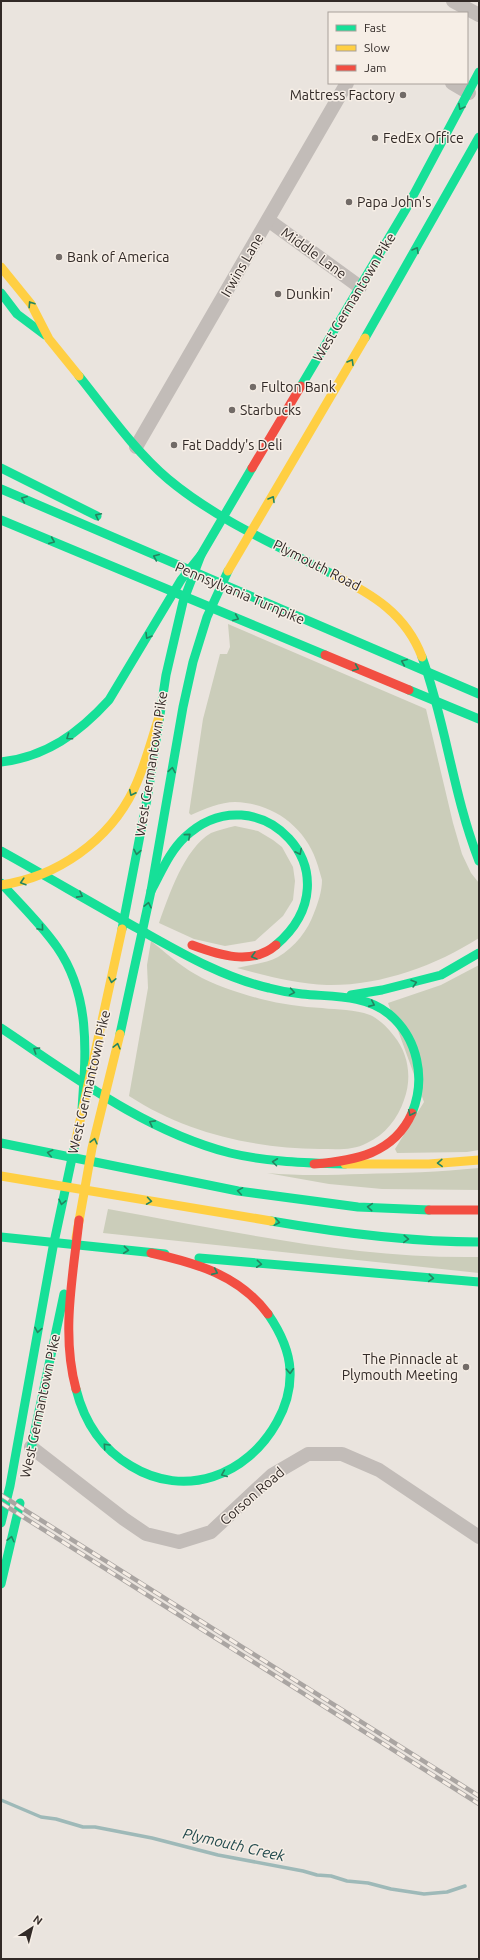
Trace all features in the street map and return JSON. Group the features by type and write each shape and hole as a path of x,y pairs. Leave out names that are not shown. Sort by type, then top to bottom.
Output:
{"main road":[{"name":"West Germantown Pike","path":"1,1523 10,1486 60,1214 135,867 167,663 181,606 190,578 201,555 417,191 479,72"},
{"name":"West Germantown Pike","path":"28,1462 79,1220 92,1148 132,986 151,891 183,708 193,662 207,617 229,570 252,533 479,137"},
{"name":"Plymouth Road","path":"1,266 31,304 49,339 136,447 180,489 252,533 371,594 408,629 416,642 431,681 460,802 471,841 479,861"},
{"name":"Plymouth Road","path":"1,293 17,314 49,339"},
{"path":"1,468 107,521"},
{"name":"Pennsylvania Turnpike","path":"1,489 282,611 479,694"},
{"name":"Pennsylvania Turnpike","path":"1,520 479,720"},
{"path":"1,762 12,762 47,750 69,738 96,716 109,700 182,580 201,555"},
{"path":"182,556 282,611"},
{"path":"1,884 13,885 59,868 90,844 116,817 133,790 159,717"},
{"path":"151,891 171,855 186,837 214,819 230,816 245,816 260,819 289,837 299,850 306,868 308,884 305,902 296,923 279,944 255,956 241,958 179,946"},
{"path":"1,840 26,854"},
{"path":"1,851 58,883 106,902 156,927"},
{"path":"45,864 64,875"},
{"path":"1,884 43,930 64,957 79,993 84,1016 86,1040 82,1109"},
{"path":"106,902 223,973 264,987 301,994 334,996 365,1001 378,1007 397,1022 410,1038 415,1050 420,1074 419,1088 415,1105 408,1120 392,1140 382,1148 364,1157 314,1164"},
{"path":"334,996 382,990 434,977 460,965 479,953"},
{"path":"1,1028 128,1109 181,1136 218,1150 249,1158 314,1164 413,1164 479,1160"},
{"path":"1,1142 218,1187 306,1200 397,1210 479,1210"},
{"path":"1,1176 22,1181 341,1233 438,1242 479,1242"},
{"path":"79,1220 71,1297 69,1343 74,1383 87,1422 99,1439 113,1454 130,1468 149,1477 167,1481 188,1482 208,1480 239,1466 254,1455 266,1441 278,1422 284,1408 290,1378 289,1363 275,1325 262,1307 237,1284 199,1265 151,1253"},
{"path":"1,1237 274,1265 479,1282"},
{"name":"West Germantown Pike","path":"1,1584 22,1492"}],"street":[{"path":"453,1 479,15"},
{"name":"Irwins Lane","path":"136,447 346,84"},
{"path":"454,84 469,93"},
{"name":"Middle Lane","path":"268,220 360,287"},
{"name":"Corson Road","path":"31,1447 146,1534 179,1542 211,1532 272,1475 308,1454 342,1454 379,1470 479,1537"}],"green space":[{"path":"228,624 426,709 453,823 462,854 471,873 479,883 479,938 426,965 387,978 367,982 327,985 304,983 237,968 274,959 284,953 300,938 317,905 320,897 322,880 313,852 306,840 287,820 276,813 249,803 230,802 207,808 191,815 189,813 203,719 220,654 227,654 230,647"},
{"path":"235,826 258,831 273,840 282,847 293,867 295,881 293,900 283,916 255,941 225,946 194,939 159,923 173,886 185,861 193,850 201,840 211,833"},
{"path":"151,941 189,970 227,989 276,1002 358,1012 370,1015 377,1019 389,1030 399,1043 408,1067 408,1084 406,1092 401,1107 390,1125 374,1140 362,1146 338,1149 320,1149 269,1146 245,1142 197,1129 173,1120 129,1096 148,988 147,965"},
{"path":"479,965 479,1150 467,1152 397,1153 395,1149 424,1102 388,1003 441,985"},
{"path":"479,1168 479,1190 382,1189 329,1184 267,1173 339,1175"},
{"path":"108,1209 292,1242 385,1253 479,1257 479,1273 103,1233"}],"waterway":[{"name":"Plymouth Creek","path":"1,1800 41,1817 56,1819 83,1827 95,1827 152,1838 218,1855 317,1875 331,1876 347,1881 368,1883 391,1889 424,1894 447,1892 465,1886"}],"railway":[{"path":"1,1495 479,1796"},
{"path":"1,1503 479,1804"}],"traffic: fast":[{"path":"301,386 406,209 479,72"},
{"path":"365,338 479,137"},
{"path":"1,293 17,314 45,335"},
{"path":"79,376 132,443 156,468 187,494 248,532 334,575"},
{"path":"1,468 97,516"},
{"path":"122,929 148,794 166,675 183,602 201,555 252,468"},
{"path":"1,489 479,694"},
{"path":"1,520 325,655"},
{"path":"1,762 33,755 61,742 98,712 109,700 181,580 201,555"},
{"path":"120,1034 151,891 183,707 193,662 207,617 228,571"},
{"path":"422,657 437,707 462,811 479,861"},
{"path":"409,690 479,719"},
{"path":"151,891 174,849 179,843 185,837 213,819 241,815 268,822 289,838 303,861 307,888 299,917 276,945"},
{"path":"1,851 167,945 217,970 251,983 277,990 298,994 336,996 359,1000 380,1008 389,1014 407,1035 417,1060 419,1073 418,1087 412,1113"},
{"path":"1,883 37,922 57,947 68,966 76,985 84,1025 85,1067 82,1109"},
{"path":"351,995 382,990 441,975 479,953"},
{"path":"1,1028 83,1083 168,1131 199,1143 244,1156 272,1160 345,1164"},
{"path":"1,1143 238,1191 358,1207 429,1210"},
{"path":"1,1523 10,1486 53,1247 75,1144"},
{"path":"271,1221 401,1239 479,1242"},
{"path":"1,1237 165,1254"},
{"path":"199,1258 479,1282"},
{"path":"31,1449 64,1294"},
{"path":"76,1389 79,1401 89,1423 103,1443 131,1466 152,1476 172,1481 193,1481 213,1477 232,1468 249,1456 264,1441 283,1410 290,1383 288,1355 283,1340 268,1314"},
{"path":"1,1584 20,1503"}],"traffic: slow":[{"path":"1,267 31,304 49,339 79,376"},
{"path":"228,571 365,338"},
{"path":"334,575 362,590 397,617 407,629 422,657"},
{"path":"1,885 22,881 61,865 79,854 111,825 134,789 145,762 159,717"},
{"path":"75,1144 122,929"},
{"path":"76,1238 92,1148 120,1034"},
{"path":"345,1164 429,1164 479,1160"},
{"path":"1,1176 271,1221"}],"traffic: jam":[{"path":"252,468 301,386"},
{"path":"325,655 409,690"},
{"path":"192,945 235,957 257,955 276,945"},
{"path":"314,1164 344,1161 371,1153 395,1138 404,1127 412,1113"},
{"path":"429,1210 479,1210"},
{"path":"76,1389 69,1347 69,1326 71,1284 79,1220"},
{"path":"151,1253 200,1266 230,1280 244,1289 268,1314"}],"place":[{"name":"Mattress Factory","path":"403,95"},
{"name":"FedEx Office","path":"375,138"},
{"name":"Papa John's","path":"349,202"},
{"name":"Bank of America","path":"59,257"},
{"name":"Dunkin'","path":"278,294"},
{"name":"Fulton Bank","path":"253,387"},
{"name":"Starbucks","path":"232,410"},
{"name":"Fat Daddy's Deli","path":"174,445"},
{"name":"The Pinnacle at Plymouth Meeting","path":"466,1367"}]}
